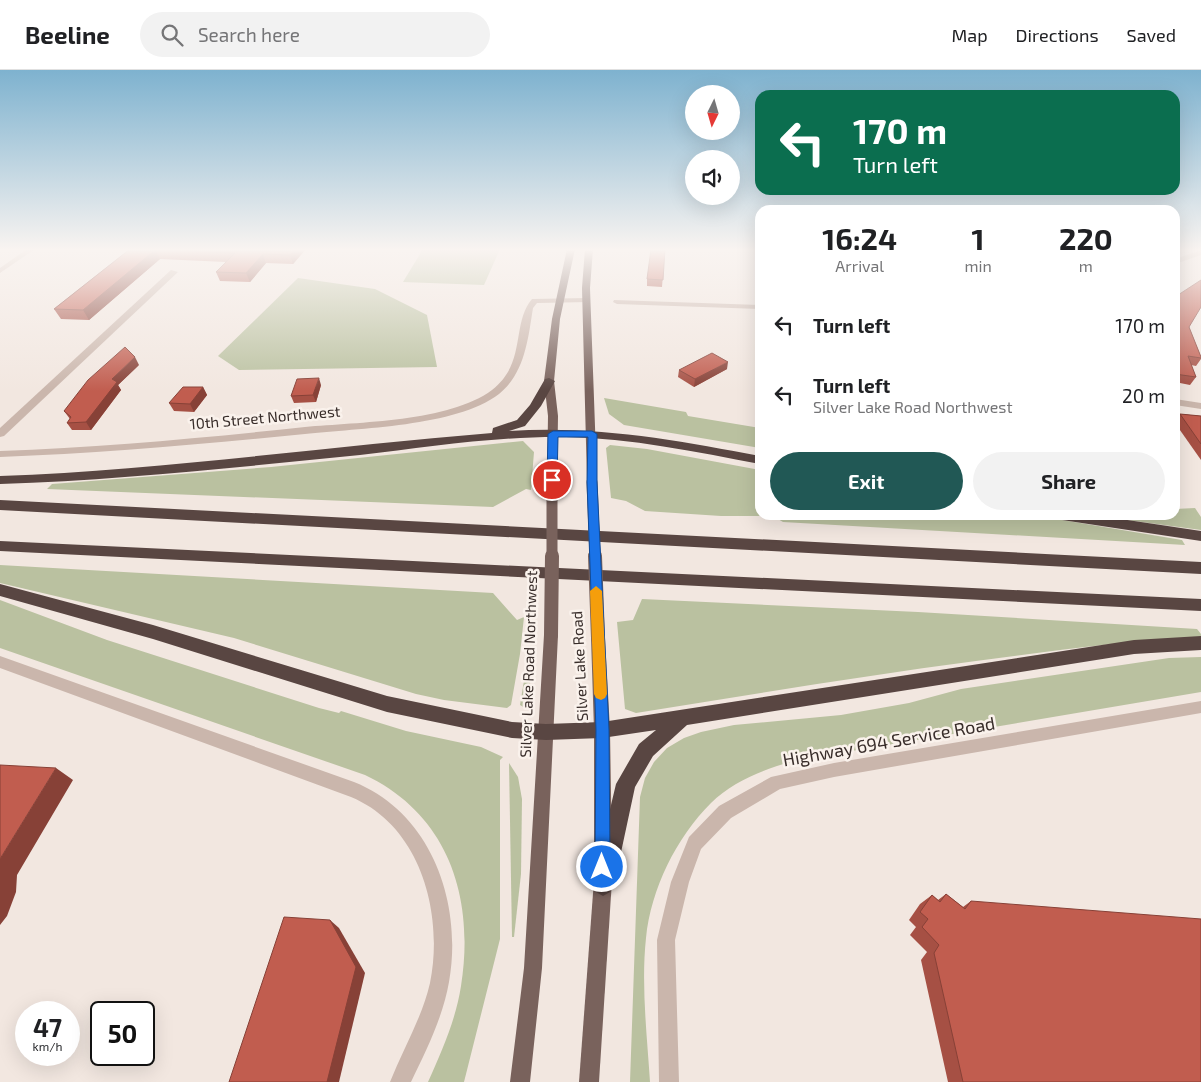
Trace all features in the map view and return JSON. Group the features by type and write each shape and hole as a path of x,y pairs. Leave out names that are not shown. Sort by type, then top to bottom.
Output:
{"highway":[{"path":"467,440 521,423 535,406 549,381"},
{"path":"0,480 66,478 276,460 529,434 592,434 657,441 755,459"},
{"path":"0,505 1201,568"},
{"path":"1095,520 1201,536"},
{"path":"0,546 1201,605"},
{"path":"0,590 152,632 388,704 512,730 546,732 602,730 1134,647 1201,643"},
{"path":"602,885 626,784 646,750 682,718"}],"main road":[{"name":"Silver Lake Road","path":"586,296 602,730 602,885 589,1082"},
{"name":"Silver Lake Road Northwest","path":"520,1082 533,968 551,635 553,434 549,381 560,299"}],"street":[{"path":"0,434 148,296"},
{"path":"560,299 586,300"},
{"name":"10th Street Northwest","path":"0,454 52,453 124,447 410,420 438,415 470,405 498,388 509,377 515,367 529,308 535,301 560,299"},
{"path":"617,302 755,306"},
{"path":"1180,403 1201,406"},
{"path":"0,662 346,786 376,801 395,817 413,837 426,860 440,902 443,932 440,980 422,1037 400,1082"},
{"name":"Highway 694 Service Road","path":"669,1082 666,940 680,882 696,843 725,812 777,782 834,770 1201,707"}],"green space":[{"path":"279,296 389,296 427,315 437,367 239,370 218,356"},
{"path":"604,398 686,412 688,416 755,427 755,447 624,425 609,414"},
{"path":"523,441 534,452 531,490 526,489 493,507 47,489 52,484 271,467"},
{"path":"610,445 647,449 755,469 755,516 721,516 645,511 626,501 611,498 606,448"},
{"path":"1195,508 1201,517 1201,530 1127,520 1180,520 1180,509"},
{"path":"780,520 1062,520 1182,540 1185,545 783,522"},
{"path":"0,565 493,593 517,620 524,617 511,705 507,708 444,700 416,694 234,638 0,583"},
{"path":"642,599 918,612 1197,629 1201,637 1116,644 976,661 848,679 636,713 625,709 617,622 633,620"},
{"path":"0,600 107,640 319,708 339,713 341,711 406,731 481,747 503,757 500,760 500,939 464,1082 428,1082 448,1035 459,998 464,953 464,922 459,891 450,862 436,836 417,812 394,792 365,775 0,648"},
{"path":"529,650 532,650 529,703 525,708 520,705"},
{"path":"1201,657 1201,692 798,760 740,781 720,795 698,817 676,848 653,901 646,938 644,974 650,1082 630,1082 640,797 645,778 654,762 667,748 684,738 701,732 734,725 841,715 909,703 961,689 1169,658"},
{"path":"509,763 518,777 522,799 521,874 514,937 512,937"}],"building":[{"path":"70,296 100,296 83,310 54,309"},
{"path":"1180,296 1201,296 1201,307 1189,327 1201,357 1188,356 1196,377 1180,375"},
{"path":"125,347 135,357 112,379 117,382 86,422 67,423 71,417 64,411 88,380"},
{"path":"712,353 728,362 695,379 679,370"},
{"path":"319,378 313,395 291,396 297,379"},
{"path":"183,387 203,387 190,404 169,403"},
{"path":"1180,414 1201,416 1201,444"},
{"path":"0,765 56,768 0,859"},
{"path":"946,894 965,909 971,901 1201,919 1201,1082 963,1082 934,953 939,945 922,927 928,919 920,912 932,895 940,902"},
{"path":"284,917 330,920 356,967 327,1082 229,1082"}],"slow traffic":[{"path":"596,591 601,694"}],"route":[{"path":"552,480 553,434 592,434 592,482 602,730 602,867"}]}
